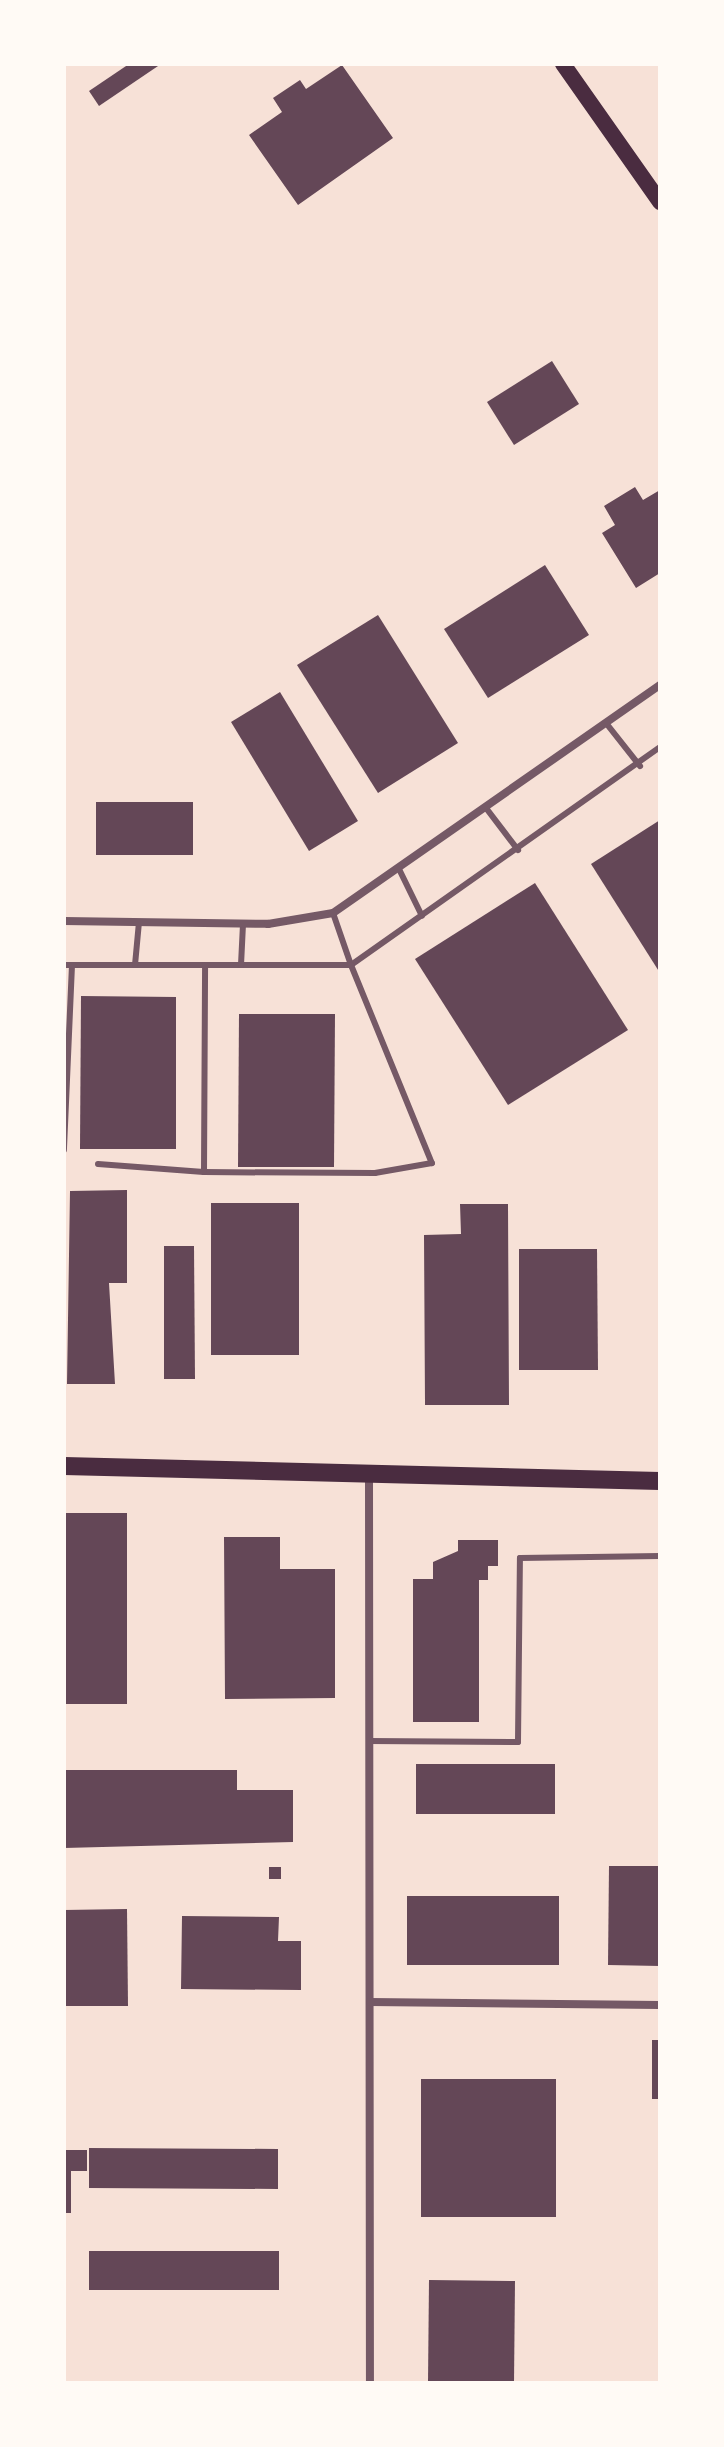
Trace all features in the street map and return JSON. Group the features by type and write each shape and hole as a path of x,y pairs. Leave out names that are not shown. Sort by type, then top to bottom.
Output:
{"main road":[{"path":"563,64 660,202"},
{"path":"64,1466 369,1478 660,1481"}],"street":[{"path":"64,921 243,924 333,913 660,685"},
{"path":"369,1478 370,2383"},
{"path":"370,2002 660,2005"}],"lane":[{"path":"606,723 640,766"},
{"path":"64,1150 68,965 351,965 640,766 660,747"},
{"path":"486,808 518,850"},
{"path":"399,869 422,916"},
{"path":"98,1164 204,1172 360,1174 432,1163 351,965 333,913"},
{"path":"135,965 139,922"},
{"path":"241,965 243,924"},
{"path":"204,1172 205,965"},
{"path":"369,1741 518,1742 520,1558 660,1556"}],"building":[{"path":"129,64 161,64 99,106 89,91"},
{"path":"342,65 393,138 298,205 249,135 282,112 273,98 300,80 306,89"},
{"path":"552,361 579,404 514,445 487,402"},
{"path":"635,487 643,500 660,490 660,573 636,588 602,533 615,525 604,506"},
{"path":"545,565 589,635 488,698 444,629"},
{"path":"378,615 458,743 378,793 297,665"},
{"path":"280,692 358,821 309,851 231,722"},
{"path":"96,802 193,802 193,855 96,855"},
{"path":"660,820 660,973 591,864"},
{"path":"535,883 628,1030 508,1105 415,959"},
{"path":"81,996 176,997 176,1149 80,1149"},
{"path":"239,1014 335,1014 334,1167 238,1167"},
{"path":"127,1190 127,1283 109,1283 115,1384 67,1384 70,1191"},
{"path":"211,1203 299,1203 299,1355 211,1355"},
{"path":"460,1204 508,1204 509,1405 425,1405 424,1235 461,1234"},
{"path":"164,1246 194,1246 195,1379 164,1379"},
{"path":"519,1249 597,1249 598,1370 519,1370"},
{"path":"64,1513 127,1513 127,1704 64,1704"},
{"path":"224,1537 280,1537 280,1569 335,1569 335,1698 225,1699"},
{"path":"458,1540 498,1540 498,1566 488,1566 488,1580 479,1580 479,1722 413,1722 413,1579 433,1579 433,1562 458,1551"},
{"path":"416,1764 555,1764 555,1814 416,1814"},
{"path":"64,1770 237,1770 237,1790 293,1790 293,1842 64,1848"},
{"path":"609,1866 660,1866 660,1966 608,1965"},
{"path":"269,1867 281,1867 281,1879 269,1879"},
{"path":"407,1896 559,1896 559,1965 407,1965"},
{"path":"127,1909 128,2006 64,2006 64,1910"},
{"path":"182,1916 279,1917 278,1941 301,1941 301,1990 181,1989"},
{"path":"652,2040 660,2040 660,2099 652,2099"},
{"path":"421,2079 556,2079 556,2217 421,2217"},
{"path":"89,2148 278,2149 278,2189 89,2188"},
{"path":"64,2150 87,2150 87,2171 71,2171 71,2213 64,2213"},
{"path":"89,2251 279,2251 279,2290 89,2290"},
{"path":"429,2280 515,2281 514,2383 428,2382"}]}
